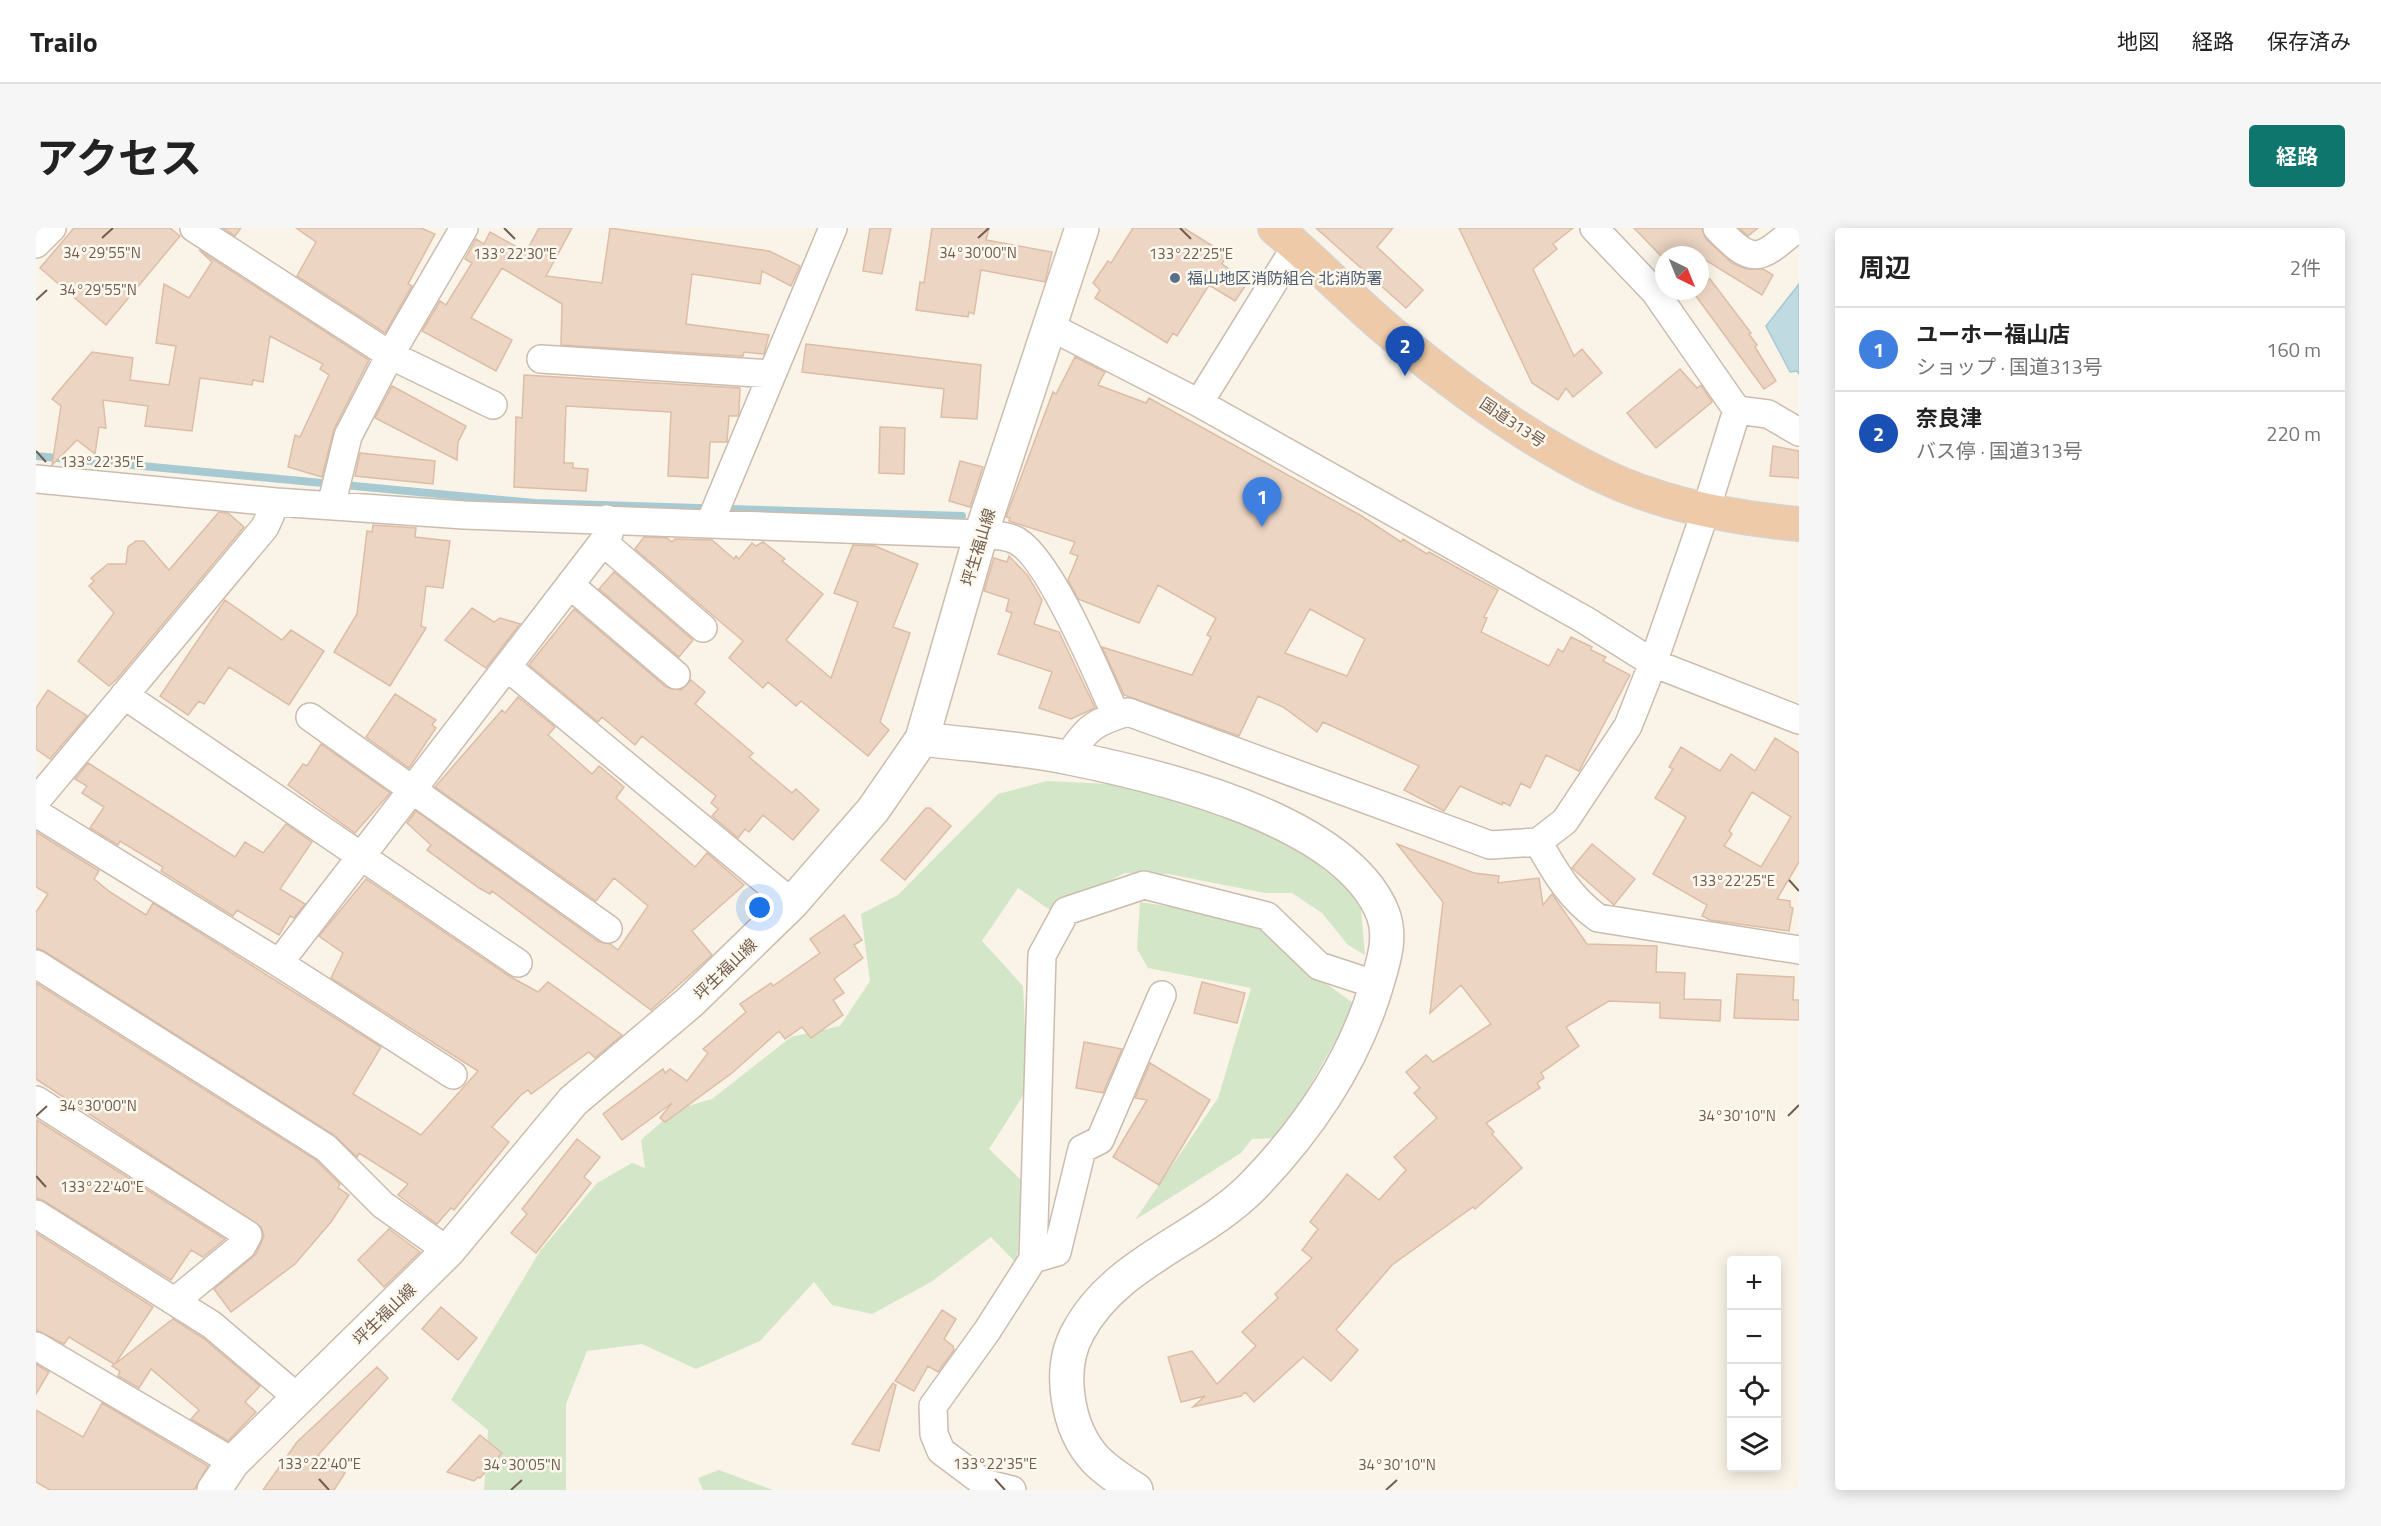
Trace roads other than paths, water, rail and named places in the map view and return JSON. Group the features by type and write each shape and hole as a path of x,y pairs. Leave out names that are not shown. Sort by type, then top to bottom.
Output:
{"highway":[{"name":"国道313号","path":"1285,237 1396,337 1507,419 1561,453 1606,477 1706,510 1761,521 1799,524"}],"main road":[{"name":"坪生福山線","path":"214,1490 233,1462 448,1251 573,1101 690,1002 792,903 873,810 922,739 981,534 1082,228"},
{"path":"922,739 1068,757 1191,788 1292,827 1335,855 1367,885 1384,916 1387,954 1377,986 1349,1058 1320,1104 1290,1144 1251,1188 1203,1228 1142,1264 1099,1300 1077,1333 1069,1361 1068,1400 1080,1436 1095,1459 1136,1490"}],"street":[{"path":"36,244 52,228"},
{"path":"194,228 390,355 493,405"},
{"path":"334,492 348,436 390,355 464,228"},
{"path":"715,514 833,228"},
{"path":"1594,228 1655,292 1737,410 1768,414 1799,432"},
{"path":"1717,228 1736,249 1752,255 1767,254 1797,228"},
{"path":"1199,404 1285,237"},
{"path":"1049,326 1199,404 1585,620 1653,663 1799,720"},
{"path":"542,359 772,374"},
{"path":"1068,757 1080,738 1100,721 1128,712 1490,845 1538,842 1565,821 1628,726 1653,663 1706,510 1737,410"},
{"path":"36,479 276,502 334,492 464,515 605,531 715,514 981,534 1014,539 1038,562 1073,621 1116,716"},
{"path":"36,801 45,774 124,695 265,527 276,502"},
{"path":"279,963 570,585 605,531"},
{"path":"605,531 703,628"},
{"path":"570,585 676,675"},
{"path":"507,667 792,903"},
{"path":"124,695 518,963"},
{"path":"310,717 413,788 608,929"},
{"path":"36,813 279,963 453,1075"},
{"path":"1538,842 1558,879 1580,906 1598,918 1799,950"},
{"path":"1012,1490 984,1483 941,1451 934,1434 933,1406 987,1331 1033,1259 1042,955 1066,911 1144,885 1267,916 1319,966 1377,986"},
{"path":"36,964 326,1149 384,1205 448,1251"},
{"path":"1033,1259 1057,1252 1082,1149 1100,1140 1162,995"},
{"path":"36,1100 248,1235 242,1246 175,1301"},
{"path":"36,1214 212,1325 298,1398"},
{"path":"36,1347 233,1462"}],"water":[{"path":"1799,284 1799,374 1797,371 1790,372 1766,326"}],"waterway":[{"path":"36,456 535,503 962,516"}],"place":[{"name":"福山地区消防組合 北消防署","path":"1175,278"},
{"name":"奈良津","path":"1405,376"},
{"name":"ユーホー福山店","path":"1262,527"}]}
